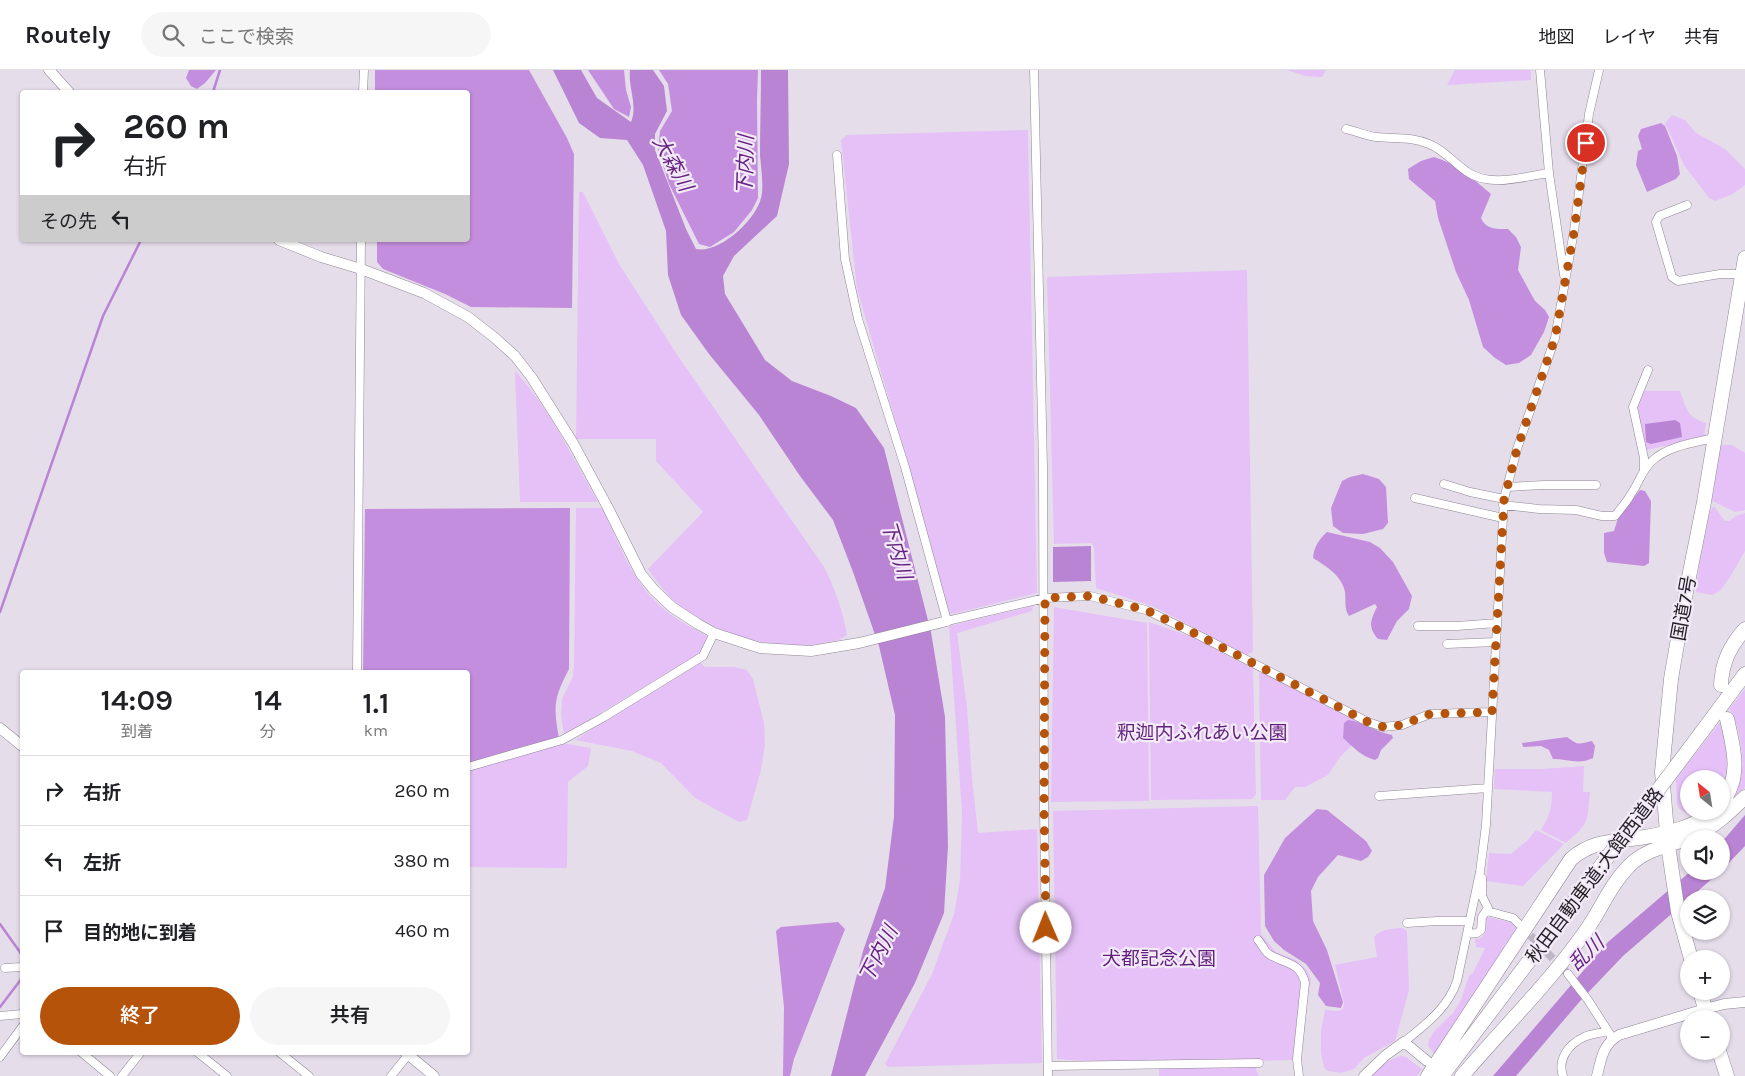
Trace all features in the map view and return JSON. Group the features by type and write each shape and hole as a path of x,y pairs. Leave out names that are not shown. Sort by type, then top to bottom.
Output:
{"highway":[{"name":"国道7号","path":"1688,950 1678,912 1673,881 1667,839 1662,772 1670,687 1704,502 1745,258"},
{"path":"1721,684 1722,670 1727,653 1745,629"},
{"name":"秋田自動車道;大館西道路","path":"1442,1076 1745,674"},
{"path":"1727,719 1736,760 1730,789"},
{"path":"1428,1076 1571,859 1585,848 1594,845 1695,836 1710,828 1745,797"},
{"path":"1462,1076 1552,974 1586,931 1610,891 1630,864 1667,839 1700,820"},
{"path":"1722,1060 1727,1076"}],"street":[{"path":"49,70 67,90"},
{"path":"364,70 364,90"},
{"path":"1034,70 1042,365 1045,598 1044,809 1048,1076"},
{"path":"1540,70 1549,174 1565,279"},
{"path":"1364,1076 1386,1055 1445,1006 1453,994 1468,934 1481,864 1488,788 1504,502 1517,449 1555,338 1574,232 1592,98 1599,70"},
{"path":"1346,129 1375,137 1410,138 1430,144 1444,152 1477,178 1493,181 1549,174"},
{"path":"837,155 845,259 858,320 905,467 946,621"},
{"path":"1687,205 1659,216 1656,222 1672,277 1678,281 1720,274 1742,274"},
{"path":"285,242 320,257 361,268 424,293 452,307 495,338 515,356 532,378 573,443 641,574 672,608 714,632 760,648 810,651 859,643 1045,598 1090,596 1146,610 1368,722 1384,727 1402,725 1430,714 1492,712"},
{"path":"357,670 361,242"},
{"path":"1644,471 1644,458 1632,407 1648,370"},
{"path":"1444,484 1504,502 1539,509 1576,510 1602,516 1615,516 1632,494 1644,471 1653,460 1687,444 1714,438"},
{"path":"1507,487 1596,485"},
{"path":"1415,498 1502,518"},
{"path":"1418,626 1465,626 1497,623"},
{"path":"470,766 562,740 604,717 704,656 714,632"},
{"path":"1447,644 1496,642"},
{"path":"0,728 20,744"},
{"path":"1379,796 1488,788"},
{"path":"1468,934 1477,933 1481,930 1482,917 1488,908 1482,896 1481,864"},
{"path":"1487,910 1513,918 1519,924"},
{"path":"1408,923 1437,921 1470,922"},
{"path":"1258,940 1268,955 1299,969 1303,976 1305,983 1297,1059 1299,1076"},
{"path":"5,968 20,967"},
{"path":"1568,974 1588,1000 1610,1035"},
{"path":"1714,1010 1724,1004 1745,1002"},
{"path":"0,1016 20,1014"},
{"path":"1563,1076 1560,1063 1566,1052 1575,1042 1585,1036 1619,1035 1680,1020"},
{"path":"0,1057 20,1030"},
{"path":"1597,1076 1602,1053 1610,1035"},
{"path":"1404,1042 1427,1060"},
{"path":"85,1055 110,1076"},
{"path":"122,1076 139,1055"},
{"path":"201,1055 227,1076"},
{"path":"284,1055 308,1076"},
{"path":"391,1076 405,1055"},
{"path":"407,1055 434,1076"},
{"path":"1048,1066 1259,1064"}],"green space":[{"path":"1287,70 1326,70 1322,77 1305,76"},
{"path":"1455,70 1531,70 1531,80 1447,85"},
{"path":"1672,115 1685,120 1696,133 1725,149 1745,169 1745,185 1733,194 1715,201 1709,198 1684,165 1665,123"},
{"path":"1028,130 1037,593 948,615 904,451 857,289 841,140 847,135"},
{"path":"579,192 583,192 619,264 678,356 824,567 841,609 847,635 844,637 818,644 785,645 751,640 735,635 719,629 684,609 657,582 648,569 703,512 656,461 656,439 576,439"},
{"path":"1247,270 1253,651 1247,655 1152,606 1096,588 1094,548 1091,543 1054,544 1047,277"},
{"path":"515,371 550,418 598,502 520,502"},
{"path":"1645,391 1680,391 1688,412 1694,418 1706,423 1704,437 1647,450 1644,446 1635,406 1640,393"},
{"path":"1720,445 1732,445 1745,453 1745,510 1735,512 1710,500"},
{"path":"1714,506 1725,521 1745,513 1745,551 1720,591 1712,595 1696,592 1699,565 1710,511"},
{"path":"576,508 603,508 625,558 647,593 667,612 707,636 703,649 699,654 564,735 561,715 562,699 573,676 574,664"},
{"path":"1033,606 1032,611 957,633 967,707 978,833 1037,829 1042,1063 888,1067 885,1064 932,974 954,914 960,880 962,813 949,626"},
{"path":"1054,607 1147,623 1149,801 1051,802"},
{"name":"釈迦内ふれあい公園","path":"1149,622 1192,637 1253,669 1256,794 1252,799 1151,800"},
{"path":"700,662 705,667 735,667 747,670 753,679 764,723 765,744 761,770 747,820 739,822 695,798 661,763 632,751 575,740"},
{"path":"1259,673 1265,673 1360,722 1362,735 1340,757 1328,775 1305,787 1295,787 1285,800 1261,800"},
{"path":"1745,689 1745,787 1736,797 1733,794 1741,774 1742,754 1738,728 1729,709"},
{"path":"1719,723 1721,723 1728,756 1727,770 1683,770"},
{"path":"562,743 591,748 588,766 568,782 567,868 470,867 470,769"},
{"path":"1584,766 1583,792 1590,792 1586,821 1579,831 1566,843 1541,830 1550,812 1552,792 1494,789 1495,769 1543,769"},
{"path":"1680,774 1680,810 1677,804 1676,779"},
{"name":"犬都記念公園","path":"1258,806 1261,934 1276,952 1296,960 1307,970 1311,979 1299,1060 1109,1063 1057,1059 1053,811"},
{"path":"1536,830 1564,844 1523,886 1486,881 1489,853 1511,854 1528,840"},
{"path":"1486,918 1510,922 1516,928 1484,980 1434,1054 1428,1046 1429,1040 1434,1031 1453,1013 1461,1000 1469,976 1473,973 1485,948 1476,947 1475,939 1479,939 1484,935"},
{"path":"1403,928 1407,931 1409,990 1395,1041 1364,1058 1354,1069 1341,1073 1328,1071 1324,1068 1321,1052 1321,1030 1325,1010 1338,1011 1343,1009 1344,1003 1335,965 1377,957 1374,937 1384,930"},
{"path":"1400,1056 1406,1057 1422,1069 1417,1076 1371,1076 1385,1062"},
{"path":"1254,1065 1259,1076 1159,1076 1159,1067"}],"shaded area":[{"path":"189,70 216,70 197,89 191,86 186,78"},
{"path":"375,70 529,70 574,154 572,308 471,307 445,294 383,269 377,262 377,242 470,242 470,90 375,90"},
{"path":"588,70 624,70 626,90 631,107 629,117 614,109"},
{"path":"659,70 758,70 758,198 752,210 734,232 710,247 699,244 669,184 658,150 660,131 672,111 668,84"},
{"path":"1661,123 1665,126 1677,156 1680,174 1676,179 1647,192 1636,165 1638,151 1642,149 1638,136 1641,129"},
{"path":"1434,157 1457,168 1491,194 1481,218 1483,222 1492,228 1508,229 1516,237 1521,247 1518,270 1535,301 1545,310 1549,317 1544,332 1531,355 1519,363 1506,365 1483,347 1469,300 1456,272 1438,218 1435,201 1409,179 1408,169 1421,161"},
{"path":"1363,474 1379,479 1386,487 1388,523 1383,529 1363,534 1343,533 1333,526 1331,508 1342,481"},
{"path":"1640,490 1645,491 1651,501 1649,563 1644,566 1607,562 1604,553 1604,533 1614,531 1618,518"},
{"path":"570,508 569,669 560,687 556,702 559,738 470,762 470,670 363,670 365,509"},
{"path":"1327,532 1370,542 1380,548 1393,562 1412,596 1409,609 1397,621 1387,640 1378,639 1371,627 1377,607 1375,604 1349,616 1341,581 1328,568 1313,558 1317,544"},
{"path":"1348,720 1392,735 1393,738 1381,750 1378,758 1375,760 1365,756 1343,738 1344,723"},
{"path":"1567,737 1579,744 1592,741 1595,746 1593,758 1583,761 1553,759 1549,750 1541,746 1523,747 1522,743"},
{"path":"1317,809 1327,810 1366,841 1372,851 1368,857 1361,861 1338,855 1318,877 1311,891 1313,921 1327,950 1343,1002 1341,1008 1326,1006 1318,995 1320,983 1306,964 1274,941 1265,926 1264,875 1285,838"},
{"path":"838,922 845,929 794,1059 790,1076 783,1076 784,1007 776,931 781,927"}],"water":[{"name":"下内川","path":"553,70 581,70 597,98 631,122 634,109 630,70 653,70 664,86 667,111 655,134 655,150 686,229 696,249 705,249 725,241 735,234 758,207 762,189 760,155 761,70 788,70 789,164 777,216 734,256 723,276 725,294 765,360 792,381 856,408 884,448 931,632 945,717 948,846 944,913 915,983 865,1076 831,1076 863,951 885,888 894,817 895,715 879,646 833,520 800,476 759,415 709,354 681,315 668,275 666,231 643,165 627,140 600,138 579,123"},
{"path":"1675,420 1680,423 1682,437 1651,444 1646,442 1645,424"},
{"path":"1091,546 1091,581 1053,582 1053,547"},
{"path":"1745,815 1745,846 1730,862 1730,832"},
{"path":"1680,880 1711,880 1699,890 1680,890 1680,907 1623,956 1581,1000 1516,1076 1493,1076 1608,942"}],"waterway":[{"path":"214,90 220,70"},
{"path":"0,612 103,316 140,242"},
{"path":"0,924 20,952"},
{"path":"0,1007 20,981"}],"tunnel":[{"path":"1522,927 1568,974"}],"route":[{"path":"1046,928 1044,809 1045,598 1090,596 1146,610 1368,722 1384,727 1402,725 1430,714 1492,712 1504,500 1517,449 1555,338 1574,232 1586,143"}],"water label":[{"name":"大森川","path":"673,163"},
{"name":"乱川","path":"1586,953"}]}
